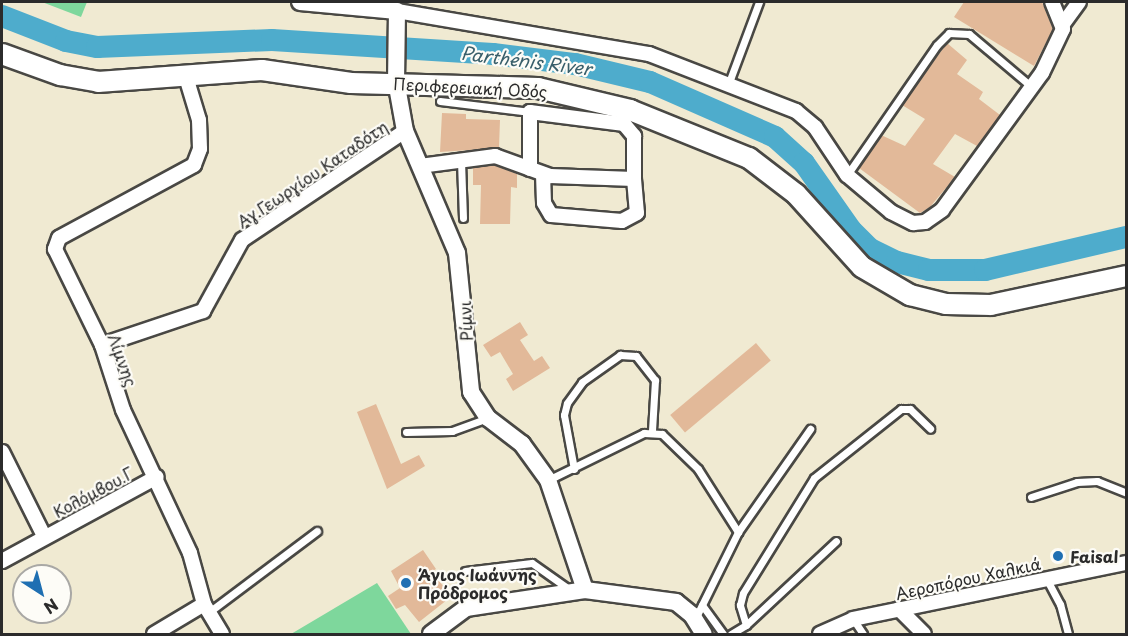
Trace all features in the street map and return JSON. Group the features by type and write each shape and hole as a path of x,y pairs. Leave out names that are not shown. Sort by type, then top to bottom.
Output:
{"main road":[{"name":"Περιφερειακή Οδός","path":"2,54 88,81 186,77 261,70 351,83 396,72 538,88 630,110 712,141 749,158 782,182 845,252 875,277 930,301 991,305 1126,276"}],"street":[{"path":"300,2 397,19 649,54 796,111 815,127 847,175 891,212 913,223 926,222 942,210 962,186 1032,87 1059,42 1063,24 1079,2"},
{"path":"1052,2 1063,24"},
{"name":"Ρίμνι","path":"397,19 396,72 405,131 457,253 465,314 467,377 471,392 488,418 530,453 548,480 578,591"},
{"name":"Λίμνης","path":"186,77 199,120 200,149 194,165 56,242 60,262 102,345 123,410 157,477 190,553 206,608 222,634"},
{"path":"530,169 530,112 624,124 634,136 637,213 622,221 551,215 544,203 543,174"},
{"name":"Αγ.Γεωργίου Καταδότη","path":"102,345 203,311 242,240 405,131"},
{"path":"420,166 495,156 543,174 634,179"},
{"name":"Κολόμβου.Γ","path":"2,452 44,536"},
{"name":"Κολόμβου.Γ","path":"2,561 44,536 157,477"},
{"name":"Αεροπόρου Χαλκιά","path":"820,634 853,619 1126,563"},
{"path":"430,634 466,608 578,591 676,602 700,620"},
{"path":"154,634 206,608"},
{"path":"899,609 924,634"}],"lane":[{"path":"728,85 759,2"},
{"path":"847,175 937,45 949,33 969,34 1032,87"},
{"path":"440,101 530,112"},
{"path":"461,160 463,218"},
{"path":"574,469 564,415 567,403 582,382 620,355 636,356 655,380 652,430"},
{"path":"746,625 740,605 743,592 814,478 901,409 910,409 930,428"},
{"path":"405,432 452,430 488,418"},
{"path":"723,634 700,620 738,532 810,429"},
{"path":"548,480 652,430 662,434 698,469 738,532"},
{"path":"1031,497 1077,482 1097,481 1126,493"},
{"path":"206,608 317,531"},
{"path":"731,634 746,625 836,541"},
{"path":"465,571 532,563 578,591"},
{"path":"1046,578 1060,604 1068,634"},
{"path":"853,619 863,634"}],"green space":[{"path":"42,2 87,2 81,17"},
{"path":"377,583 411,634 291,634"}],"building":[{"path":"964,2 1042,2 1053,29 1034,66 954,17"},
{"path":"947,43 967,60 957,74 983,92 979,99 1000,115 977,146 955,134 933,164 955,177 930,207 920,213 859,168 881,135 905,146 925,119 902,105"},
{"path":"442,113 466,114 466,119 500,120 499,148 440,152"},
{"path":"494,165 517,174 517,188 511,187 510,224 480,224 481,185 473,185 473,168"},
{"path":"520,322 528,335 520,340 534,361 542,356 550,368 513,391 506,379 513,374 500,352 491,357 483,345"},
{"path":"756,343 771,361 685,433 670,415"},
{"path":"376,404 401,464 419,455 425,466 387,489 357,412"},
{"name":"Άγιος Ιωάννης Πρόδρομος","path":"423,550 436,569 431,572 452,596 419,622 405,605 396,609 388,596 400,588 391,571"}],"waterway":[{"name":"Parthénis River","path":"2,16 66,41 97,47 272,40 493,54 575,64 650,82 775,137 804,163 851,230 870,249 897,262 929,270 985,270 1126,237"}],"place":[{"name":"Faisal","path":"1058,556"},
{"name":"Άγιος Ιωάννης Πρόδρομος","path":"406,583"}]}
